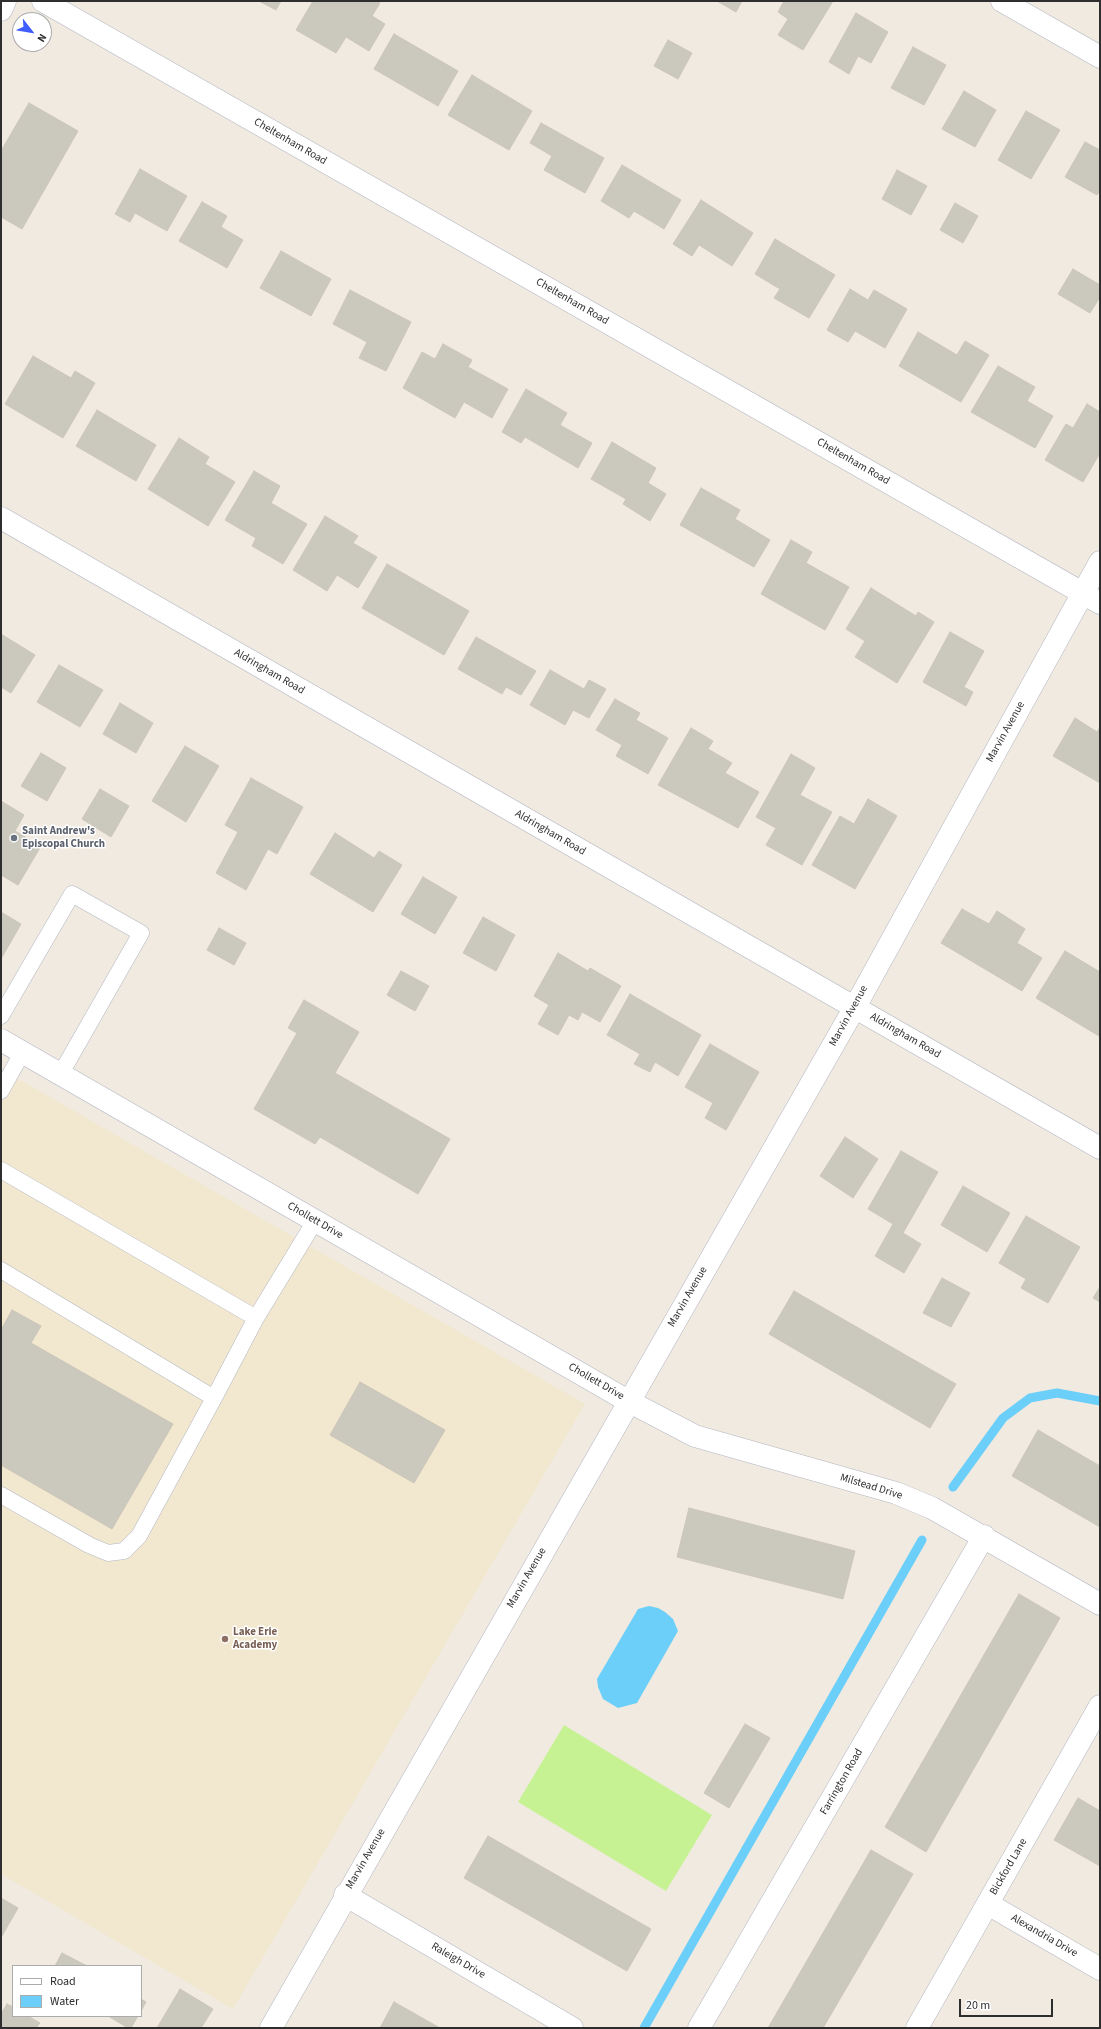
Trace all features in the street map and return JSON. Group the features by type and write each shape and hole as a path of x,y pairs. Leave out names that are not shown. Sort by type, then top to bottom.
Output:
{"street":[{"path":"1,10 5,1"},
{"name":"Cheltenham Road","path":"43,1 1091,598"},
{"path":"1002,1 1100,57"},
{"name":"Aldringham Road","path":"1,518 1100,1148"},
{"name":"Marvin Avenue","path":"271,2028 345,1895 628,1401 1091,598 1100,562"},
{"name":"Chollett Drive","path":"1,1040 628,1401"},
{"name":"Milstead Drive","path":"628,1401 695,1436 896,1493 932,1508 984,1536 1100,1604"},
{"name":"Farrington Road","path":"699,2028 984,1536"},
{"name":"Bickford Lane","path":"917,2028 1100,1706"},
{"name":"Raleigh Drive","path":"345,1895 572,2028"},
{"name":"Alexandria Drive","path":"988,1904 1100,1969"}],"lane":[{"path":"1,1016 72,894 141,933 60,1075"},
{"path":"1,1091 22,1053"},
{"path":"1,1170 256,1318"},
{"path":"1,1495 89,1545 108,1553 124,1551 139,1536 256,1318 315,1221"},
{"path":"1,1270 214,1398"}],"shaded area":[{"name":"Lake Erie Academy","path":"1,1069 585,1404 233,2009 1,1874"}],"green space":[{"path":"564,1725 712,1815 666,1891 518,1802"}],"water":[{"path":"649,1606 658,1608 665,1612 673,1619 678,1631 637,1703 618,1708 603,1699 598,1687 597,1679 638,1609"}],"building":[{"path":"259,1 281,1 276,10"},
{"path":"313,1 376,1 380,3 372,16 385,24 369,51 346,37 336,53 296,30"},
{"path":"717,1 742,1 736,12"},
{"path":"784,1 833,1 803,50 778,35 788,19 778,12"},
{"path":"856,13 888,32 871,63 858,56 849,74 829,62"},
{"path":"394,34 458,71 438,106 374,69"},
{"path":"668,40 692,53 678,79 654,66"},
{"path":"913,47 946,65 924,105 891,88"},
{"path":"472,75 532,111 509,150 448,115"},
{"path":"964,91 996,110 975,147 942,129"},
{"path":"29,103 78,131 22,229 1,217 1,151"},
{"path":"1026,111 1060,130 1031,179 998,160"},
{"path":"541,123 604,158 585,193 544,170 552,156 530,143"},
{"path":"1085,142 1100,150 1100,190 1097,195 1065,177"},
{"path":"622,165 681,200 664,229 634,211 629,218 601,201"},
{"path":"140,169 187,196 167,231 135,213 130,222 115,214"},
{"path":"897,170 927,186 911,215 882,199"},
{"path":"701,200 753,233 732,266 699,245 692,256 673,244"},
{"path":"202,202 227,216 221,227 243,240 227,268 179,241"},
{"path":"955,203 978,216 963,243 940,230"},
{"path":"775,239 835,275 809,318 774,298 780,289 755,274"},
{"path":"281,251 331,279 311,316 260,288"},
{"path":"1073,269 1100,285 1100,297 1090,313 1058,294"},
{"path":"850,289 868,300 874,290 907,309 885,348 855,331 848,342 827,330"},
{"path":"350,290 411,322 386,371 359,358 367,342 333,324"},
{"path":"918,332 957,355 965,341 989,355 961,402 899,366"},
{"path":"443,344 472,360 468,367 508,389 492,418 464,402 455,418 403,388 422,352 435,359"},
{"path":"33,356 71,378 75,371 95,383 63,438 5,404"},
{"path":"998,366 1035,387 1027,401 1053,416 1035,448 971,412"},
{"path":"526,389 567,413 560,425 592,443 578,468 525,437 521,443 502,432"},
{"path":"1087,404 1100,412 1100,453 1083,482 1045,460 1066,424 1073,428"},
{"path":"97,410 156,445 136,481 76,446"},
{"path":"179,438 209,457 205,464 235,482 208,526 148,489"},
{"path":"612,442 656,468 648,483 666,494 650,521 623,504 626,499 591,479"},
{"path":"254,471 280,486 271,503 307,524 283,564 252,546 256,538 225,520"},
{"path":"701,488 740,510 735,519 770,540 754,567 680,525"},
{"path":"325,516 358,536 353,543 377,557 358,588 337,575 327,591 293,570"},
{"path":"791,540 812,552 806,563 849,587 825,630 761,594"},
{"path":"387,564 469,611 444,655 362,608"},
{"path":"871,588 916,616 918,612 934,622 897,683 855,657 865,641 846,629"},
{"path":"950,632 984,651 964,687 973,692 966,706 923,682"},
{"path":"1,634 35,655 11,693 1,687"},
{"path":"476,637 536,671 521,695 506,687 502,694 458,669"},
{"path":"59,665 103,690 80,727 37,702"},
{"path":"550,670 584,689 589,680 606,689 589,718 573,710 565,725 530,705"},
{"path":"615,699 640,713 636,720 668,738 648,774 616,756 622,745 596,730"},
{"path":"120,703 153,723 136,753 103,734"},
{"path":"1075,718 1097,732 1100,727 1100,783 1053,756"},
{"path":"691,728 713,741 708,749 732,763 725,773 759,792 738,828 658,785"},
{"path":"185,746 219,766 186,822 152,801"},
{"path":"41,753 66,768 47,801 21,786"},
{"path":"791,754 815,768 800,795 832,812 802,865 766,845 776,828 756,817"},
{"path":"251,778 303,807 277,854 268,849 246,890 216,873 238,832 225,825"},
{"path":"100,789 129,806 111,837 82,819"},
{"path":"868,799 897,816 855,889 812,865 840,816 854,824"},
{"name":"Saint Andrew's Episcopal Church","path":"1,801 24,815 15,831 41,846 18,885 1,875"},
{"path":"335,833 374,858 379,851 402,865 373,912 310,874"},
{"path":"423,877 457,897 435,934 401,914"},
{"path":"962,909 989,924 997,911 1025,929 1017,943 1042,958 1022,991 941,943"},
{"path":"1,912 21,924 1,959"},
{"path":"483,917 515,935 496,971 463,953"},
{"path":"219,928 246,943 234,965 207,950"},
{"path":"1065,951 1100,972 1099,1036 1036,998"},
{"path":"558,953 588,971 590,968 621,986 600,1022 582,1012 578,1020 569,1015 558,1035 538,1024 549,1005 534,996"},
{"path":"401,971 429,986 415,1011 387,995"},
{"path":"630,994 701,1035 678,1076 655,1062 650,1072 634,1064 640,1054 607,1035"},
{"path":"304,1000 359,1032 335,1073 450,1139 418,1194 320,1137 315,1144 254,1109 297,1033 288,1028"},
{"path":"710,1044 759,1072 726,1130 705,1118 713,1103 685,1087"},
{"path":"845,1137 878,1159 853,1198 820,1176"},
{"path":"901,1151 938,1172 903,1233 921,1244 904,1273 875,1256 893,1224 868,1209"},
{"path":"963,1186 1010,1213 987,1252 941,1225"},
{"path":"1026,1216 1080,1247 1048,1303 1021,1288 1026,1279 999,1263"},
{"path":"942,1278 970,1293 951,1327 923,1313"},
{"path":"1100,1287 1100,1302 1093,1298"},
{"path":"794,1291 956,1384 930,1428 769,1334"},
{"path":"12,1310 41,1326 31,1343 173,1424 112,1529 1,1465 1,1330"},
{"path":"360,1382 445,1430 414,1483 330,1435"},
{"path":"1038,1430 1100,1466 1100,1527 1012,1476"},
{"path":"689,1508 855,1551 843,1599 677,1557"},
{"path":"1019,1594 1060,1618 926,1852 885,1827"},
{"path":"745,1724 770,1738 729,1808 704,1793"},
{"path":"1078,1798 1100,1811 1100,1866 1054,1840"},
{"path":"488,1836 651,1929 627,1971 464,1878"},
{"path":"871,1850 913,1874 823,2028 768,2028"},
{"path":"1,1898 18,1908 2,1936 1,1936"},
{"path":"62,1953 85,1965 56,1965"},
{"path":"180,1989 213,2009 201,2028 157,2028"},
{"path":"142,2000 146,2002 142,2009"},
{"path":"394,2002 440,2028 380,2028"},
{"path":"7,2004 12,2006 12,2017 30,2017 40,2023 36,2028 1,2028 1,2014"},
{"path":"110,2017 137,2017 131,2028 128,2028"}],"waterway":[{"path":"953,1487 1003,1418 1030,1398 1057,1393 1100,1401"},
{"path":"644,2028 922,1540"}],"place":[{"name":"Saint Andrew's Episcopal Church","path":"14,838"},
{"name":"Lake Erie Academy","path":"225,1639"}]}
